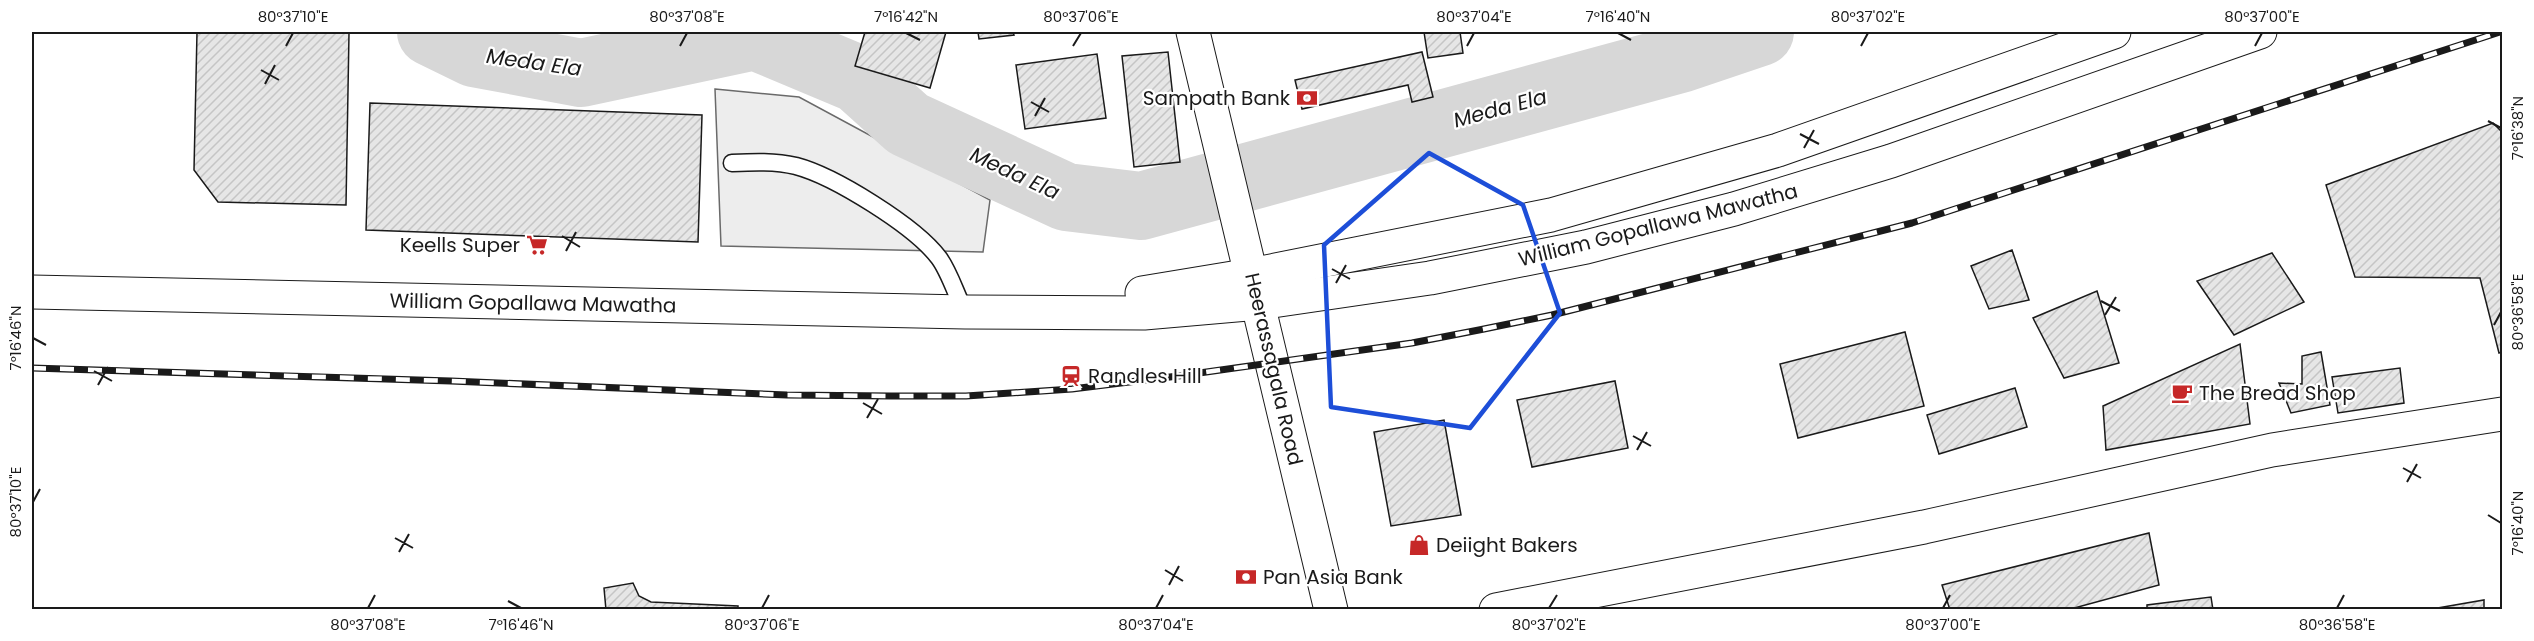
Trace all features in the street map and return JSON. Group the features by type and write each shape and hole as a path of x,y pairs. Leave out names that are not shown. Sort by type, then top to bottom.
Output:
{"main road":[{"name":"Heerassagala Road","path":"1192,32 1238,212 1331,609"},
{"name":"William Gopallawa Mawatha","path":"32,292 964,312 1143,313 1255,289 1551,215 1778,150 2060,41 2114,32"},
{"name":"William Gopallawa Mawatha","path":"1255,289 1430,278 1586,247 1734,209 1891,161 2260,32"},
{"path":"1496,609 1924,527 2272,450 2502,414"}],"lane":[{"path":"732,163 759,162 796,166 836,183 899,221 939,258 964,312"}],"highlighted area":[{"path":"1429,153 1523,205 1560,313 1470,428 1331,407 1324,245"}],"shaded area":[{"path":"715,89 799,97 990,200 983,252 721,246"}],"building":[{"path":"197,32 349,33 346,205 218,202 194,170"},
{"path":"865,32 946,32 930,88 855,66"},
{"path":"978,32 1013,32 1014,35 979,39"},
{"path":"1424,32 1460,32 1463,53 1428,58"},
{"path":"1168,52 1180,162 1134,167 1122,56"},
{"path":"1422,52 1433,97 1412,102 1408,85 1302,109 1295,80"},
{"path":"1097,54 1106,118 1025,129 1016,65"},
{"path":"370,103 702,115 698,242 366,230"},
{"path":"2493,123 2502,132 2502,352 2499,353 2480,278 2355,277 2326,185"},
{"path":"2012,250 2029,300 1989,309 1971,266"},
{"path":"2272,253 2304,302 2234,335 2197,281"},
{"path":"2097,291 2119,363 2064,378 2033,318"},
{"path":"1905,332 1924,406 1798,438 1780,364"},
{"path":"2240,344 2250,424 2106,450 2103,406"},
{"path":"2321,352 2330,405 2291,413 2279,383 2302,384 2302,356"},
{"path":"2400,368 2404,403 2338,413 2332,377"},
{"path":"1615,381 1628,448 1532,467 1517,400"},
{"path":"2015,388 2027,427 1939,454 1927,415"},
{"path":"1444,420 1461,515 1391,526 1374,432"},
{"path":"2149,533 2159,585 2067,610 1950,610 1942,585"},
{"path":"633,583 639,596 651,602 738,606 738,610 606,610 604,588"},
{"path":"2211,597 2213,610 2147,610 2147,605"},
{"path":"2484,600 2484,610 2426,610"}],"waterway":[{"name":"Meda Ela","path":"431,32 474,53 581,73 755,36 858,79 908,124 1066,197 1141,206 1680,59 1760,32"}],"railway":[{"path":"32,368 451,381 787,395 891,396 966,396 1072,389 1178,376 1412,343 1552,315 1912,223 2500,32"}],"place":[{"name":"Sampath Bank","path":"1307,98"},
{"name":"Keells Super","path":"537,245"},
{"name":"Randles Hill","path":"1071,376"},
{"name":"The Bread Shop","path":"2182,393"},
{"name":"Deiight Bakers","path":"1419,545"},
{"name":"Pan Asia Bank","path":"1246,577"}]}
